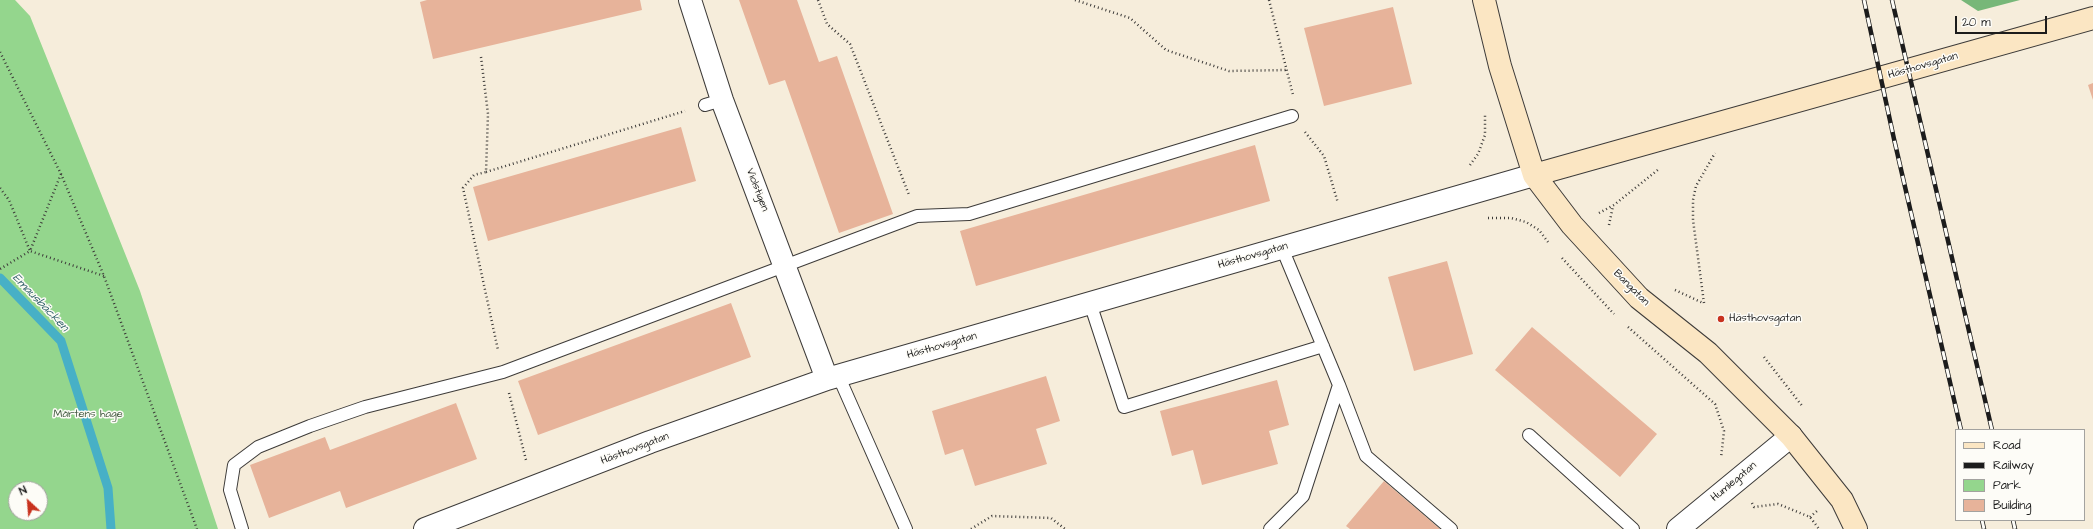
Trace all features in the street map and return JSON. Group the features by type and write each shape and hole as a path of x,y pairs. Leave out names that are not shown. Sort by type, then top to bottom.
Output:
{"street":[{"name":"Violstigen","path":"690,0 714,103 786,266 832,377"},
{"name":"Bangatan","path":"1484,0 1500,66 1534,175 1577,230 1639,298 1708,353 1791,436 1842,500 1856,529"},
{"name":"Hästhovsgatan","path":"424,529 650,442 832,377 1534,175 2093,18"},
{"name":"Humlegatan","path":"1678,529 1791,436"}],"lane":[{"path":"242,529 230,490 234,465 258,447 310,426 365,407 503,372 917,216 969,214 1292,116"},
{"path":"1282,248 1339,385 1366,456 1451,529"},
{"path":"1090,303 1124,407 1323,346"},
{"path":"832,377 906,529"},
{"path":"1270,529 1303,496 1339,385"},
{"path":"1529,436 1633,529"}],"path":[{"path":"818,0 827,24 850,44 917,216"},
{"path":"1076,0 1130,18 1166,50 1229,71 1286,70"},
{"path":"1269,0 1294,101 1292,116 1324,156 1338,204"},
{"path":"0,52 62,174 104,276 197,529"},
{"path":"481,57 488,114 486,172"},
{"path":"527,463 503,372 463,188 474,175 714,103"},
{"path":"1467,169 1478,154 1485,135 1485,114"},
{"path":"1704,303 1693,220 1692,200 1696,186 1717,151"},
{"path":"0,269 30,251 62,174"},
{"path":"0,188 9,200 30,251 104,276"},
{"path":"1483,219 1498,217 1526,222 1539,230 1551,245"},
{"path":"1560,256 1616,316"},
{"path":"1622,321 1714,404 1724,431 1721,460"},
{"path":"1754,507 1778,504 1810,517 1819,529"},
{"path":"971,529 992,516 1051,518 1065,529"}],"green space":[{"name":"Mårtens hage","path":"0,0 15,0 30,16 140,291 218,529 0,529"},
{"path":"1961,0 2020,0 1978,11"}],"building":[{"path":"427,0 640,0 642,10 433,59 420,2"},
{"path":"739,0 797,0 819,62 837,56 893,214 839,233 785,80 769,85"},
{"path":"1393,7 1412,84 1324,106 1304,28"},
{"path":"2093,83 2093,100 2088,85"},
{"path":"681,127 696,181 488,241 473,187"},
{"path":"1255,145 1270,201 976,286 960,231"},
{"path":"1447,261 1473,354 1414,371 1388,277"},
{"path":"731,303 751,357 538,435 518,381"},
{"path":"1532,327 1657,434 1620,477 1495,370"},
{"path":"1046,376 1060,421 1036,429 1047,464 975,486 963,449 945,455 932,411"},
{"path":"1277,380 1289,425 1269,431 1278,464 1202,485 1193,450 1172,456 1160,411"},
{"path":"456,403 477,459 346,508 340,491 269,518 250,465 325,437 330,450"},
{"path":"1384,481 1440,529 1350,529 1346,526"}],"waterway":[{"name":"Emausbäcken","path":"0,278 61,341 108,488 111,529"}],"railway":[{"path":"1864,0 1894,139 1961,429"},
{"path":"1892,0 1992,429"},
{"path":"1982,521 1984,529"},
{"path":"2013,521 2015,529"}],"place":[{"name":"Hästhovsgatan","path":"1721,319"}]}
